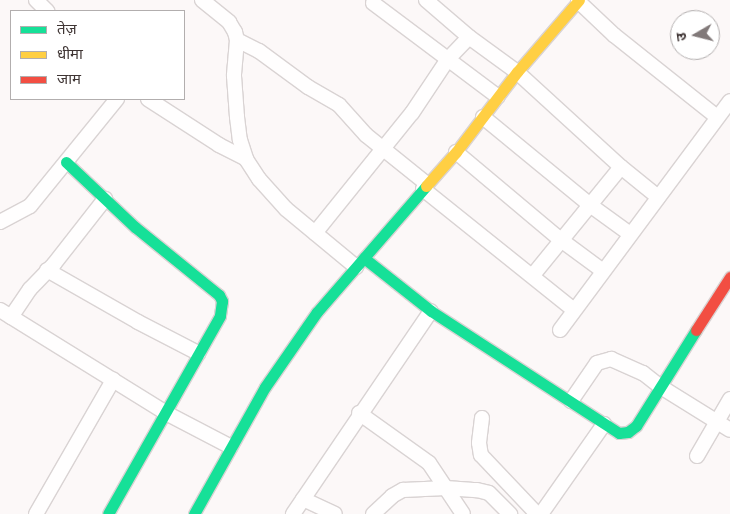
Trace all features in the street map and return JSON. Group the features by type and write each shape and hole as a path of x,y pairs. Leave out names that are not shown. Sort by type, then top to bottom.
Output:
{"street":[{"path":"36,0 46,10"},
{"path":"202,0 229,22 237,40 234,76 236,117 246,159 259,180 286,209 315,232 431,311 572,401 614,432 628,432 636,426 730,277"},
{"path":"426,0 469,37 517,72 658,197"},
{"path":"194,514 251,410 317,312 456,152 517,72 578,1 614,35 718,117"},
{"path":"373,3 498,97"},
{"path":"315,232 383,149 448,59 469,37"},
{"path":"237,40 259,51 308,87 339,105 366,135 574,310"},
{"path":"0,222 30,206 116,100"},
{"path":"150,100 219,145 246,159"},
{"path":"560,330 730,100"},
{"path":"483,117 590,205 630,234"},
{"path":"456,152 562,240 603,271"},
{"path":"66,162 135,227 219,294 222,301 222,310 108,514"},
{"path":"533,276 621,166"},
{"path":"105,198 47,270 5,313 166,413 231,447"},
{"path":"47,270 138,322 198,353"},
{"path":"293,514 359,413 431,311"},
{"path":"572,401 596,363 604,360 627,364 730,430"},
{"path":"36,514 112,380"},
{"path":"697,456 730,399"},
{"path":"359,413 421,455 437,473 463,514"},
{"path":"482,418 479,443 481,455 537,514"},
{"path":"541,514 604,424"},
{"path":"375,513 392,496 403,490 446,488 477,490 489,493 510,514"},
{"path":"303,499 335,514"}],"traffic: fast":[{"path":"66,162 135,227 219,295 222,301 220,316 108,514"},
{"path":"194,514 265,387 317,312 426,186"},
{"path":"364,258 431,311 619,433 628,432 636,426 696,330"}],"traffic: slow":[{"path":"426,186 456,152 517,72 579,0"}],"traffic: jam":[{"path":"696,330 730,277"}]}
